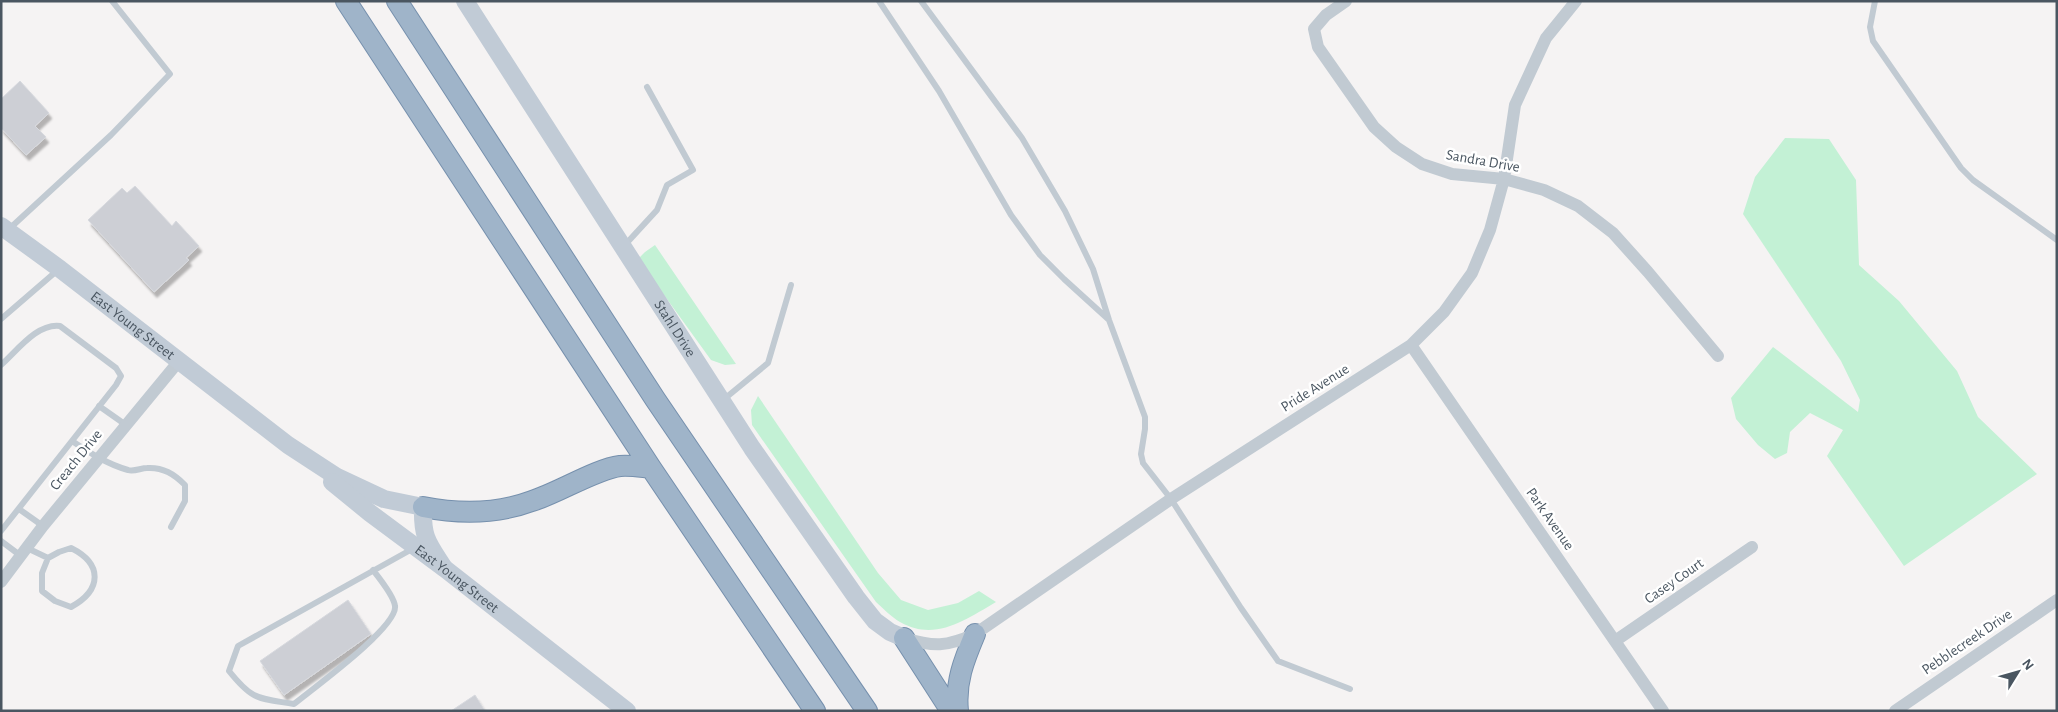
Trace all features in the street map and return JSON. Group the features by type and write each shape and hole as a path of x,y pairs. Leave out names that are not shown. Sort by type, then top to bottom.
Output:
{"highway":[{"path":"346,1 651,468 815,711"},
{"path":"397,1 655,399 867,711"},
{"path":"423,507 458,512 513,507 533,501 620,466 651,468"},
{"path":"958,711 956,693 962,664 975,634"},
{"path":"904,638 951,711"}],"main road":[{"name":"Stahl Drive","path":"465,1 722,401 856,597 875,621 890,632 904,638"},
{"name":"East Young Street","path":"4,228 288,445 370,513 444,568 622,709"},
{"name":"East Young Street","path":"288,445 337,478 384,499 423,507"},
{"path":"423,507 425,539 444,568"}],"street":[{"name":"Sandra Drive","path":"1346,1 1326,15 1314,29 1318,47 1374,126 1396,147 1422,164 1452,174 1504,179 1544,190 1578,206 1613,233 1718,356"},
{"name":"Pride Avenue","path":"904,638 938,646 958,642 975,634 1171,499 1411,345 1444,312 1472,273 1490,230 1504,179 1516,105 1546,38 1576,1"},
{"name":"Park Avenue","path":"1411,345 1663,711"},
{"name":"Creach Drive","path":"1,582 98,459 180,361"},
{"name":"Casey Court","path":"1615,642 1752,546"},
{"name":"Pebblecreek Drive","path":"1895,711 2057,600"}],"lane":[{"path":"4,228 111,135 170,74 112,1"},
{"path":"879,1 939,91 1011,215 1040,254 1109,320"},
{"path":"921,1 1022,138 1065,211 1093,270 1109,320 1145,417 1141,454 1143,463 1171,499 1241,608 1278,661 1350,689"},
{"path":"1875,1 1870,27 1873,41 1961,168 1973,180 2057,240"},
{"path":"623,247 657,210 667,185 693,170 647,87"},
{"path":"1,319 60,269"},
{"path":"722,401 768,363 791,285"},
{"path":"1,365 35,334 50,325 60,326 116,368 121,376 1,531"},
{"path":"99,406 126,425"},
{"path":"72,441 98,459 130,471 148,468 164,469 175,474 185,485 185,501 171,527"},
{"path":"19,509 44,526"},
{"path":"1,541 24,552 48,558 71,548 88,560 96,576 94,587 83,600 71,607 55,601 42,591 42,573 48,558"},
{"path":"373,570 386,588 395,606 393,617 371,642 294,704 256,697 243,689 229,671 238,646 373,570 416,547"}],"green space":[{"path":"1785,138 1829,139 1856,180 1859,265 1899,301 1957,371 1978,417 2037,474 1904,566 1827,456 1843,430 1810,413 1790,432 1787,453 1775,459 1758,445 1736,419 1731,398 1773,347 1858,412 1860,400 1841,361 1743,214 1755,177"},
{"path":"655,245 736,364 725,365 711,360 638,259"},
{"path":"758,396 878,573 901,600 928,610 958,603 979,591 996,602 961,622 938,629 925,630 913,628 890,615 876,602 752,425 751,410"}],"building":[{"path":"20,81 49,113 35,126 46,137 26,155 1,128 1,99"},
{"path":"135,186 172,226 176,221 199,246 186,258 189,260 154,292 88,220 122,188 127,193"},
{"path":"348,600 371,634 284,695 260,661"},
{"path":"475,695 485,711 451,711"}]}
